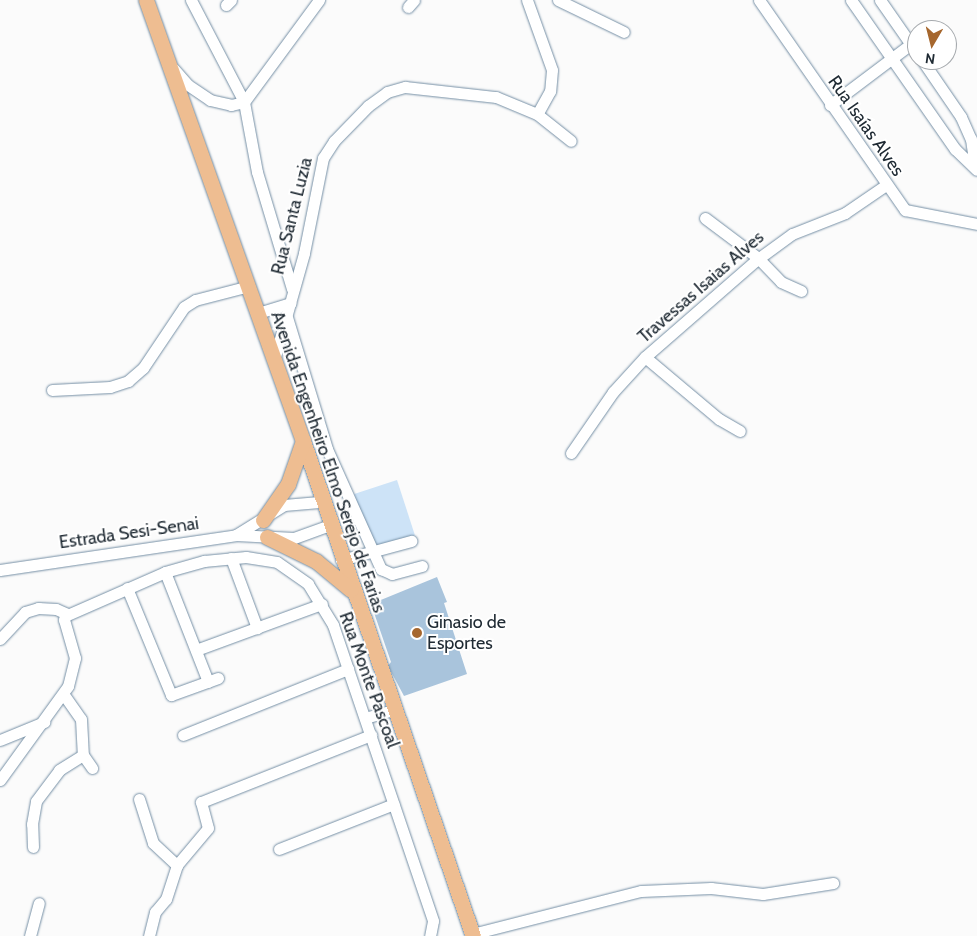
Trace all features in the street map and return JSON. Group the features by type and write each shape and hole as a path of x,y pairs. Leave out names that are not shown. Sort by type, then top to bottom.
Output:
{"main road":[{"name":"Avenida Engenheiro Elmo Serejo de Farias","path":"146,0 249,286 303,441 329,525 472,935"},
{"path":"263,520 288,484 303,441"},
{"path":"267,537 316,561 352,590"}],"street":[{"path":"191,0 244,102 257,172 292,289"},
{"path":"167,61 188,85 210,100 231,105 244,102 319,0"},
{"path":"527,0 552,70 550,91 537,114"},
{"path":"558,0 624,32"},
{"name":"Rua Isaías Alves","path":"759,0 886,186 907,211 977,224"},
{"path":"851,0 955,150 976,169"},
{"path":"880,0 907,38"},
{"path":"830,105 892,58 907,51"},
{"path":"929,70 961,117 970,139 976,169"},
{"name":"Rua Santa Luzia","path":"274,360 287,317 292,289 304,253 323,158 350,123 387,92 405,87 506,99 537,114 572,141"},
{"name":"Travessas Isaias Alves","path":"571,453 613,392 645,357 758,258 792,234 845,213 886,186"},
{"path":"705,218 758,258 781,282 801,291"},
{"path":"52,390 110,387 128,381 143,368 184,307 196,300 249,286"},
{"path":"258,313 290,303"},
{"path":"287,317 327,449 373,553 386,573 422,566"},
{"path":"645,357 719,419 740,431"},
{"name":"Estrada Sesi-Senai","path":"236,535 290,504 322,502"},
{"name":"Estrada Sesi-Senai","path":"0,570 236,535 294,538 329,525"},
{"path":"342,560 373,553 410,541"},
{"path":"231,558 258,628"},
{"name":"Rua Monte Pascoal","path":"67,614 165,572 231,558 264,558 287,566 308,584 333,624 434,921 430,936"},
{"name":"Estrada Sesi-Senai","path":"0,562 27,566"},
{"path":"127,588 171,694 213,680 196,650 165,572"},
{"path":"196,650 322,604"},
{"path":"0,639 25,612 47,608 67,614 64,620 75,663 64,695 0,780"},
{"path":"183,735 348,669"},
{"path":"64,695 81,720 82,754 92,768"},
{"path":"365,718 393,710"},
{"path":"0,740 44,722"},
{"path":"148,936 156,912 166,899 177,864 208,828 201,802 371,735"},
{"path":"33,847 32,824 36,801 59,770 82,754"},
{"path":"139,798 153,843 177,864"},
{"path":"279,850 394,804"},
{"path":"472,935 641,891 711,888 763,894 833,883"},
{"path":"30,936 39,903"}],"shaded area":[{"path":"397,480 415,535 372,549 354,494"}],"building":[{"name":"Ginasio de Esportes","path":"437,577 447,602 444,603 467,674 404,696 388,666 391,662 371,604"}],"place":[{"name":"Ginasio de Esportes","path":"417,633"}]}
